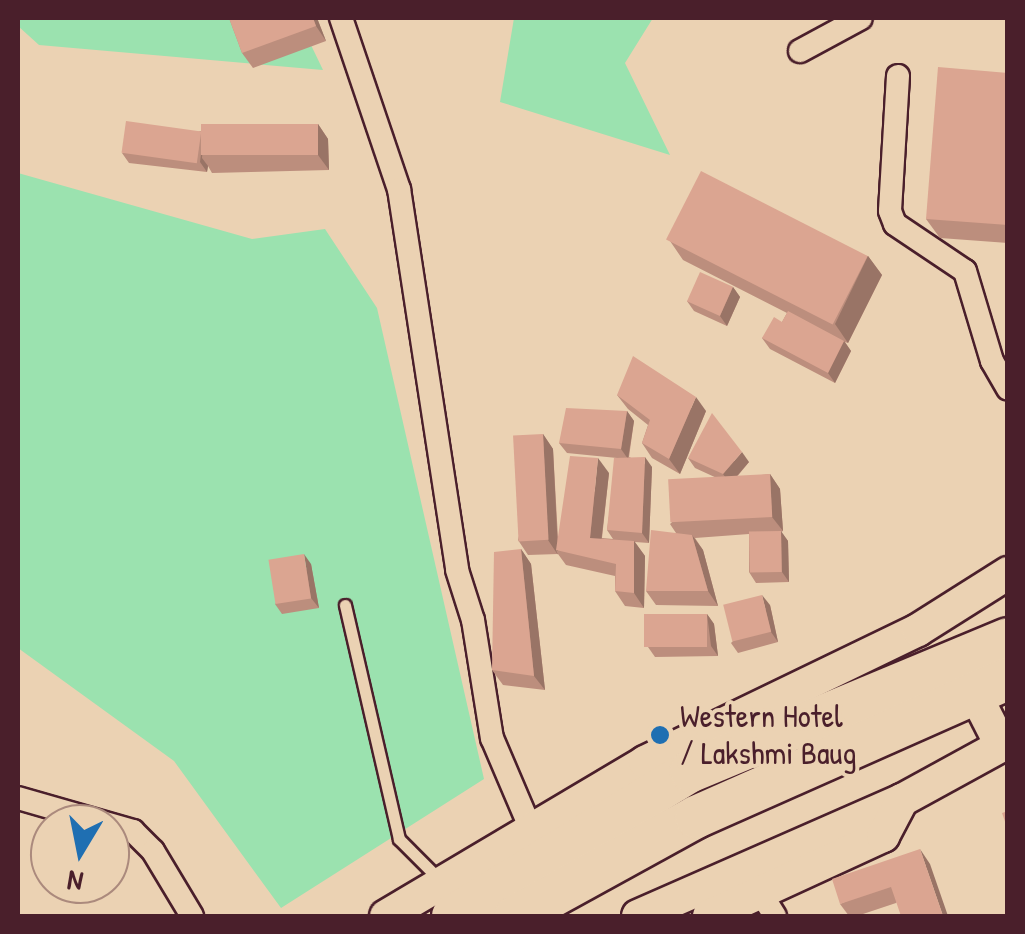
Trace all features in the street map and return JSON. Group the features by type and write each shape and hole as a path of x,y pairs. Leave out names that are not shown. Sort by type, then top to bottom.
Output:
{"highway":[{"path":"448,899 691,771 938,667 996,667"},
{"path":"516,916 696,817 996,667"}],"street":[{"path":"341,18 400,189 456,570 474,620 492,738 530,827"},
{"path":"800,51 861,18"},
{"path":"898,76 890,211 894,224 965,272 992,361 1008,389"},
{"path":"386,916 448,899 530,827 752,706 918,630 1008,572"},
{"path":"918,630 938,667"},
{"path":"710,916 760,892 902,800 1004,744 996,667"},
{"path":"18,798 133,831 153,850 192,916"},
{"path":"638,916 760,892"}],"lane":[{"path":"345,605 399,838 448,899"}],"green space":[{"path":"18,18 298,18 323,70 39,45 18,26"},
{"path":"514,18 653,18 625,63 670,155 500,102"},
{"path":"18,173 252,239 325,229 377,308 484,779 281,908 174,761 18,648"}],"building":[{"path":"229,18 313,18 316,26 242,53"},
{"path":"938,67 1008,73 1008,225 926,219"},
{"path":"126,121 201,132 197,163 122,153"},
{"path":"201,124 318,124 318,155 201,155"},
{"path":"701,171 868,256 833,325 666,240"},
{"path":"700,272 733,287 720,316 687,301"},
{"path":"788,311 844,341 828,373 762,338 774,317 782,322"},
{"path":"633,356 696,397 669,459 642,443 650,420 617,395"},
{"path":"566,408 627,411 621,449 559,443"},
{"path":"712,413 742,452 723,474 688,458"},
{"path":"543,434 549,540 519,541 513,436"},
{"path":"570,456 598,458 590,538 634,541 634,593 615,591 616,564 556,550"},
{"path":"645,457 642,533 607,530 614,458"},
{"path":"770,474 772,517 670,522 668,479"},
{"path":"651,530 692,535 708,591 646,591"},
{"path":"781,531 782,572 750,573 749,532"},
{"path":"521,549 534,676 492,670 494,552"},
{"path":"304,554 311,598 275,604 268,560"},
{"path":"762,595 771,632 732,642 723,605"},
{"path":"644,614 707,614 707,647 644,647"},
{"path":"920,849 943,916 901,916 891,887 840,904 832,879"}],"place":[{"name":"Western Hotel / Lakshmi Baug","path":"660,735"}]}
